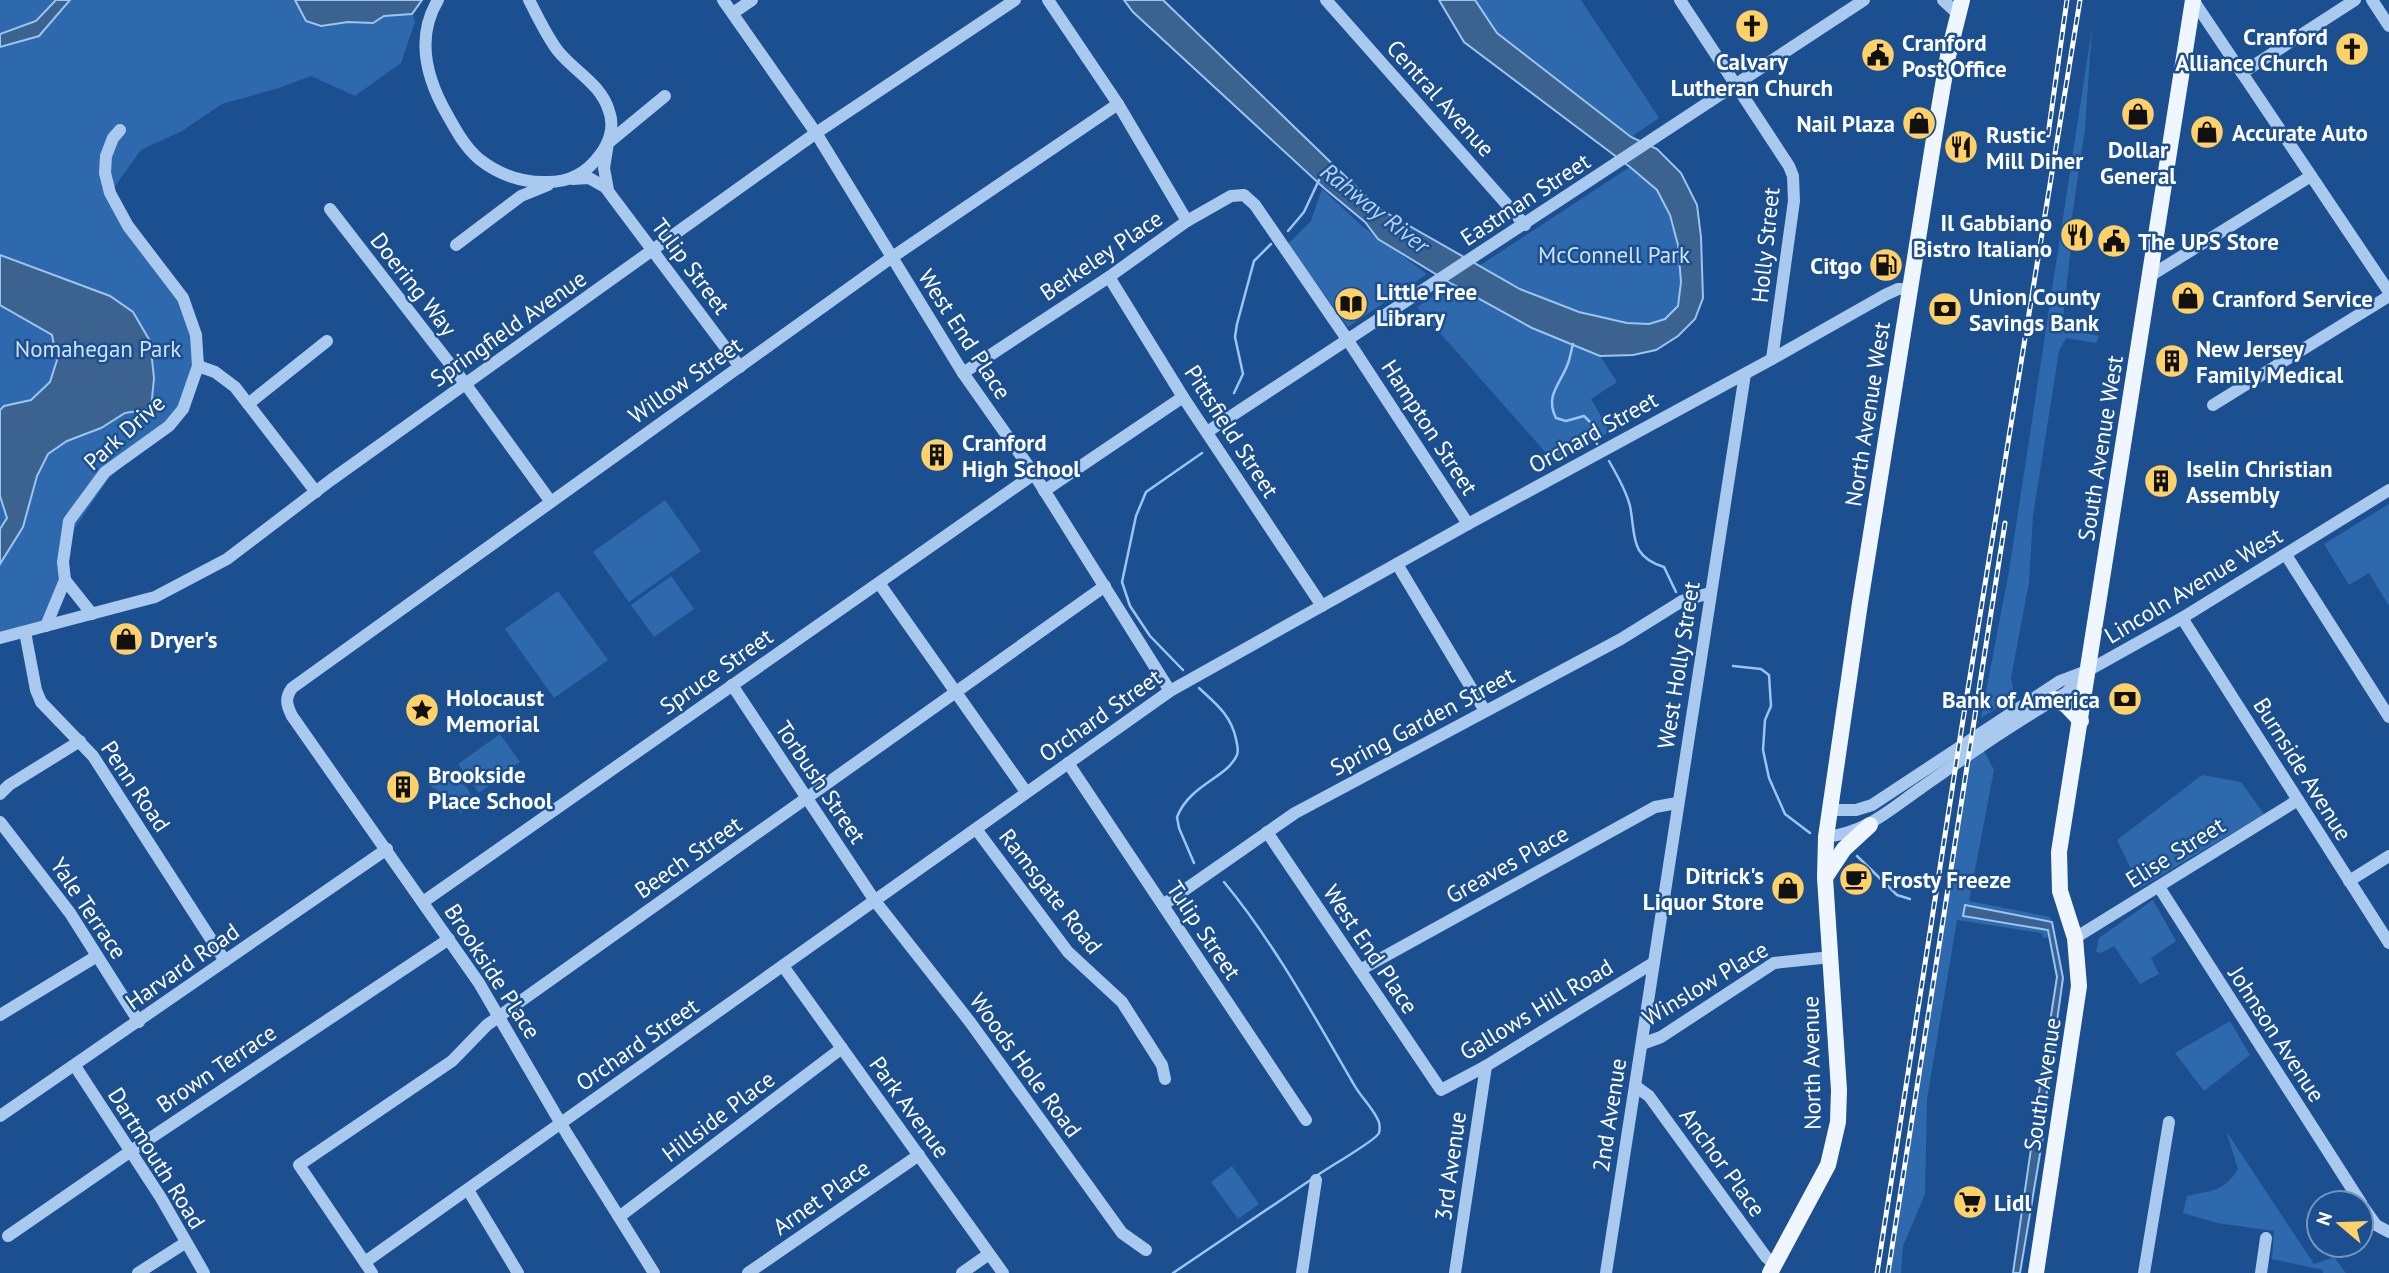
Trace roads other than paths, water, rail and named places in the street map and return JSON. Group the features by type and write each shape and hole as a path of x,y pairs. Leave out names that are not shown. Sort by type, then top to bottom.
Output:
{"main road":[{"name":"South Avenue West","path":"2064,904 2058,876 2059,852 2193,0"},
{"name":"North Avenue West","path":"1826,837 1910,289 1948,56 1960,7"},
{"path":"2054,699 2066,705 2081,721"},
{"path":"1825,878 1844,849 1870,825"},
{"name":"North Avenue","path":"1772,1269 1818,1185 1834,1146 1838,1122 1839,1090 1825,878 1826,837"},
{"name":"South Avenue","path":"2036,1273 2079,986 2075,938 2064,904"}],"street":[{"path":"438,0 429,17 424,41 427,64 435,90 459,137 481,160 509,176 541,182 593,179 608,190"},
{"path":"528,0 559,52 600,90 610,111 612,126 604,168 608,190"},
{"name":"West End Place","path":"723,0 816,133 963,373 1034,474 1170,691"},
{"path":"733,13 751,0"},
{"name":"Springfield Avenue","path":"0,638 155,597 227,559 465,384 816,133 1015,0"},
{"path":"1048,0 1118,104 1188,221"},
{"name":"Central Avenue","path":"1326,0 1525,225"},
{"name":"Holly Street","path":"1680,0 1790,166 1793,176 1794,201 1772,359"},
{"name":"Eastman Street","path":"1207,432 1864,0"},
{"path":"1943,0 1960,7"},
{"path":"2193,0 2389,294 2213,405"},
{"path":"2242,73 2354,0"},
{"path":"2372,0 2389,26"},
{"path":"456,245 520,196 536,188 572,179 593,164 608,143 665,96"},
{"name":"Willow Street","path":"286,699 292,688 891,257 1118,104"},
{"name":"Park Drive","path":"46,626 65,580 62,562 69,522 105,471 169,426 183,409 198,366 196,335 183,298 128,226 110,193 105,173 106,156 113,138 120,130"},
{"path":"2150,276 2311,176"},
{"name":"Tulip Street","path":"608,190 740,367"},
{"name":"Berkeley Place","path":"963,373 1109,277 1188,221 1238,194 1250,199 1262,216"},
{"name":"Doering Way","path":"330,209 465,384 551,502"},
{"name":"Hampton Street","path":"1262,216 1468,524"},
{"name":"Pittsfield Street","path":"1109,277 1183,397 1322,606"},
{"name":"Orchard Street","path":"369,1267 468,1190 1170,691 1885,295 1898,289 1910,289"},
{"path":"248,404 327,341"},
{"path":"198,366 215,372 248,404 316,492"},
{"name":"West Holly Street","path":"1653,963 1745,374"},
{"path":"1044,491 1183,397"},
{"name":"Spruce Street","path":"423,902 1034,474"},
{"name":"Lincoln Avenue West","path":"1830,810 1856,810 1872,805 2060,681 2089,670 2182,618 2389,491"},
{"path":"2286,555 2389,717"},
{"path":"1397,564 1485,711"},
{"path":"65,580 92,614"},
{"path":"879,583 1026,792"},
{"name":"Beech Street","path":"369,1267 299,1165 452,1061 487,1025 1105,586"},
{"name":"Spring Garden Street","path":"1163,905 1295,813 1621,639 1682,601 1710,593"},
{"name":"Burnside Avenue","path":"2182,618 2389,943"},
{"name":"Penn Road","path":"25,632 36,690 41,702 93,756 225,961"},
{"name":"Lincoln Avenue West","path":"1826,837 1850,833 1870,825 2066,693 2089,670"},
{"name":"Torbush Street","path":"732,685 875,901"},
{"name":"Brookside Place","path":"286,699 292,716 387,849 500,1016 654,1273"},
{"path":"0,794 9,785 80,741"},
{"name":"Tulip Street","path":"1068,763 1306,1120"},
{"name":"Elise Street","path":"2075,938 2298,800"},
{"name":"Greaves Place","path":"1360,970 1655,807 1677,803"},
{"name":"Yale Terrace","path":"0,822 70,913 139,1021"},
{"name":"Ramsgate Road","path":"976,829 1068,952 1122,1002 1162,1065 1165,1079"},
{"name":"West End Place","path":"1266,832 1441,1090"},
{"name":"Harvard Road","path":"0,1116 387,849"},
{"path":"2349,881 2389,856"},
{"name":"Johnson Avenue","path":"2159,887 2352,1189"},
{"name":"Woods Hole Road","path":"875,901 970,1022 1122,1233 1146,1250"},
{"name":"Brown Terrace","path":"8,1236 449,939"},
{"path":"0,1015 97,956"},
{"name":"Winslow Place","path":"1642,1044 1661,1037 1774,963 1831,957"},
{"name":"2nd Avenue","path":"1606,1273 1653,963"},
{"name":"Gallows Hill Road","path":"1441,1090 1486,1066 1653,963"},
{"name":"Park Avenue","path":"783,966 1003,1273"},
{"name":"Hillside Place","path":"619,1217 842,1048"},
{"name":"Dartmouth Road","path":"75,1066 161,1198 204,1273"},
{"name":"3rd Avenue","path":"1455,1273 1486,1066"},
{"name":"Anchor Place","path":"1635,1086 1649,1096 1772,1269"},
{"path":"2144,1273 2169,1122"},
{"name":"Arnet Place","path":"748,1273 919,1155"},
{"path":"1302,1273 1316,1180"},
{"path":"468,1190 518,1273"},
{"path":"2260,1273 2266,1238"},
{"path":"138,1273 185,1243"},
{"path":"962,1273 989,1254"}],"water":[{"path":"56,0 70,0 39,36 0,47 0,34 36,21"},
{"path":"295,0 422,0 412,14 384,16 373,23 348,22 321,26 306,21"},
{"name":"Rahway River","path":"1124,0 1163,0 1378,208 1520,289 1579,312 1627,323 1649,324 1665,319 1678,306 1681,282 1678,245 1670,215 1657,190 1464,42 1439,0 1475,0 1497,33 1631,137 1657,149 1681,173 1697,205 1701,237 1703,298 1695,319 1678,336 1656,350 1633,355 1600,356 1532,328 1452,284 1378,239 1365,222 1324,188 1133,12"},
{"path":"0,255 110,296 133,312 150,341 154,378 151,409 125,413 101,428 67,441 48,454 37,476 23,527 0,564 0,529 7,518 0,496 0,410 4,406 31,400 50,382 57,360 52,335 0,305"},
{"path":"1965,905 2052,922 2063,978 2044,1113 2036,1112 2057,977 2048,930 1963,916"},
{"path":"2034,1128 2041,1128 2043,1136 2020,1273 2013,1273"}],"waterway":[{"name":"Rahway River","path":"1288,231 1304,212 1319,180"},
{"path":"1234,393 1243,374 1235,337 1237,324 1254,261 1271,244"},
{"path":"1573,344 1568,363 1554,391 1553,411 1556,418 1566,421 1584,416 1591,423 1597,444"},
{"path":"1183,670 1150,636 1130,606 1122,582 1136,516 1146,492 1202,453"},
{"path":"1609,461 1628,500 1639,551 1664,567 1676,592"},
{"path":"1733,666 1761,669 1769,675 1771,706 1765,720 1763,750 1769,778 1785,814 1810,833"},
{"path":"1194,863 1177,817 1190,797 1225,770 1238,751 1234,731 1227,717 1199,688"},
{"path":"1857,856 1897,895 1910,899"},
{"path":"1224,882 1276,954 1356,1088 1379,1121 1379,1133 1376,1137 1318,1175"},
{"path":"1173,1273 1312,1179"}],"railway":[{"path":"2048,135 2067,0"},
{"path":"1877,1273 1961,732 2080,0"},
{"path":"1888,1273 2005,523"}],"place":[{"name":"Calvary Lutheran Church","path":"1752,26"},
{"name":"Cranford Alliance Church","path":"2352,49"},
{"name":"Cranford Post Office","path":"1878,55"},
{"name":"Dollar General","path":"2138,114"},
{"name":"Nail Plaza","path":"1919,123"},
{"name":"Accurate Auto","path":"2207,132"},
{"name":"Rustic Mill Diner","path":"1961,147"},
{"name":"Il Gabbiano Bistro Italiano","path":"2077,235"},
{"name":"The UPS Store","path":"2114,241"},
{"name":"Citgo","path":"1886,265"},
{"name":"Cranford Service","path":"2188,298"},
{"name":"Little Free Library","path":"1351,304"},
{"name":"Union County Savings Bank","path":"1945,309"},
{"name":"New Jersey Family Medical","path":"2172,361"},
{"name":"Cranford High School","path":"937,455"},
{"name":"Iselin Christian Assembly","path":"2161,481"},
{"name":"Dryer's","path":"126,639"},
{"name":"Bank of America","path":"2125,699"},
{"name":"Holocaust Memorial","path":"422,710"},
{"name":"Brookside Place School","path":"403,787"},
{"name":"Frosty Freeze","path":"1856,879"},
{"name":"Ditrick's Liquor Store","path":"1788,888"},
{"name":"Lidl","path":"1970,1202"}],"park label":[{"name":"McConnell Park","path":"1614,254"},
{"name":"Nomahegan Park","path":"98,348"}]}
